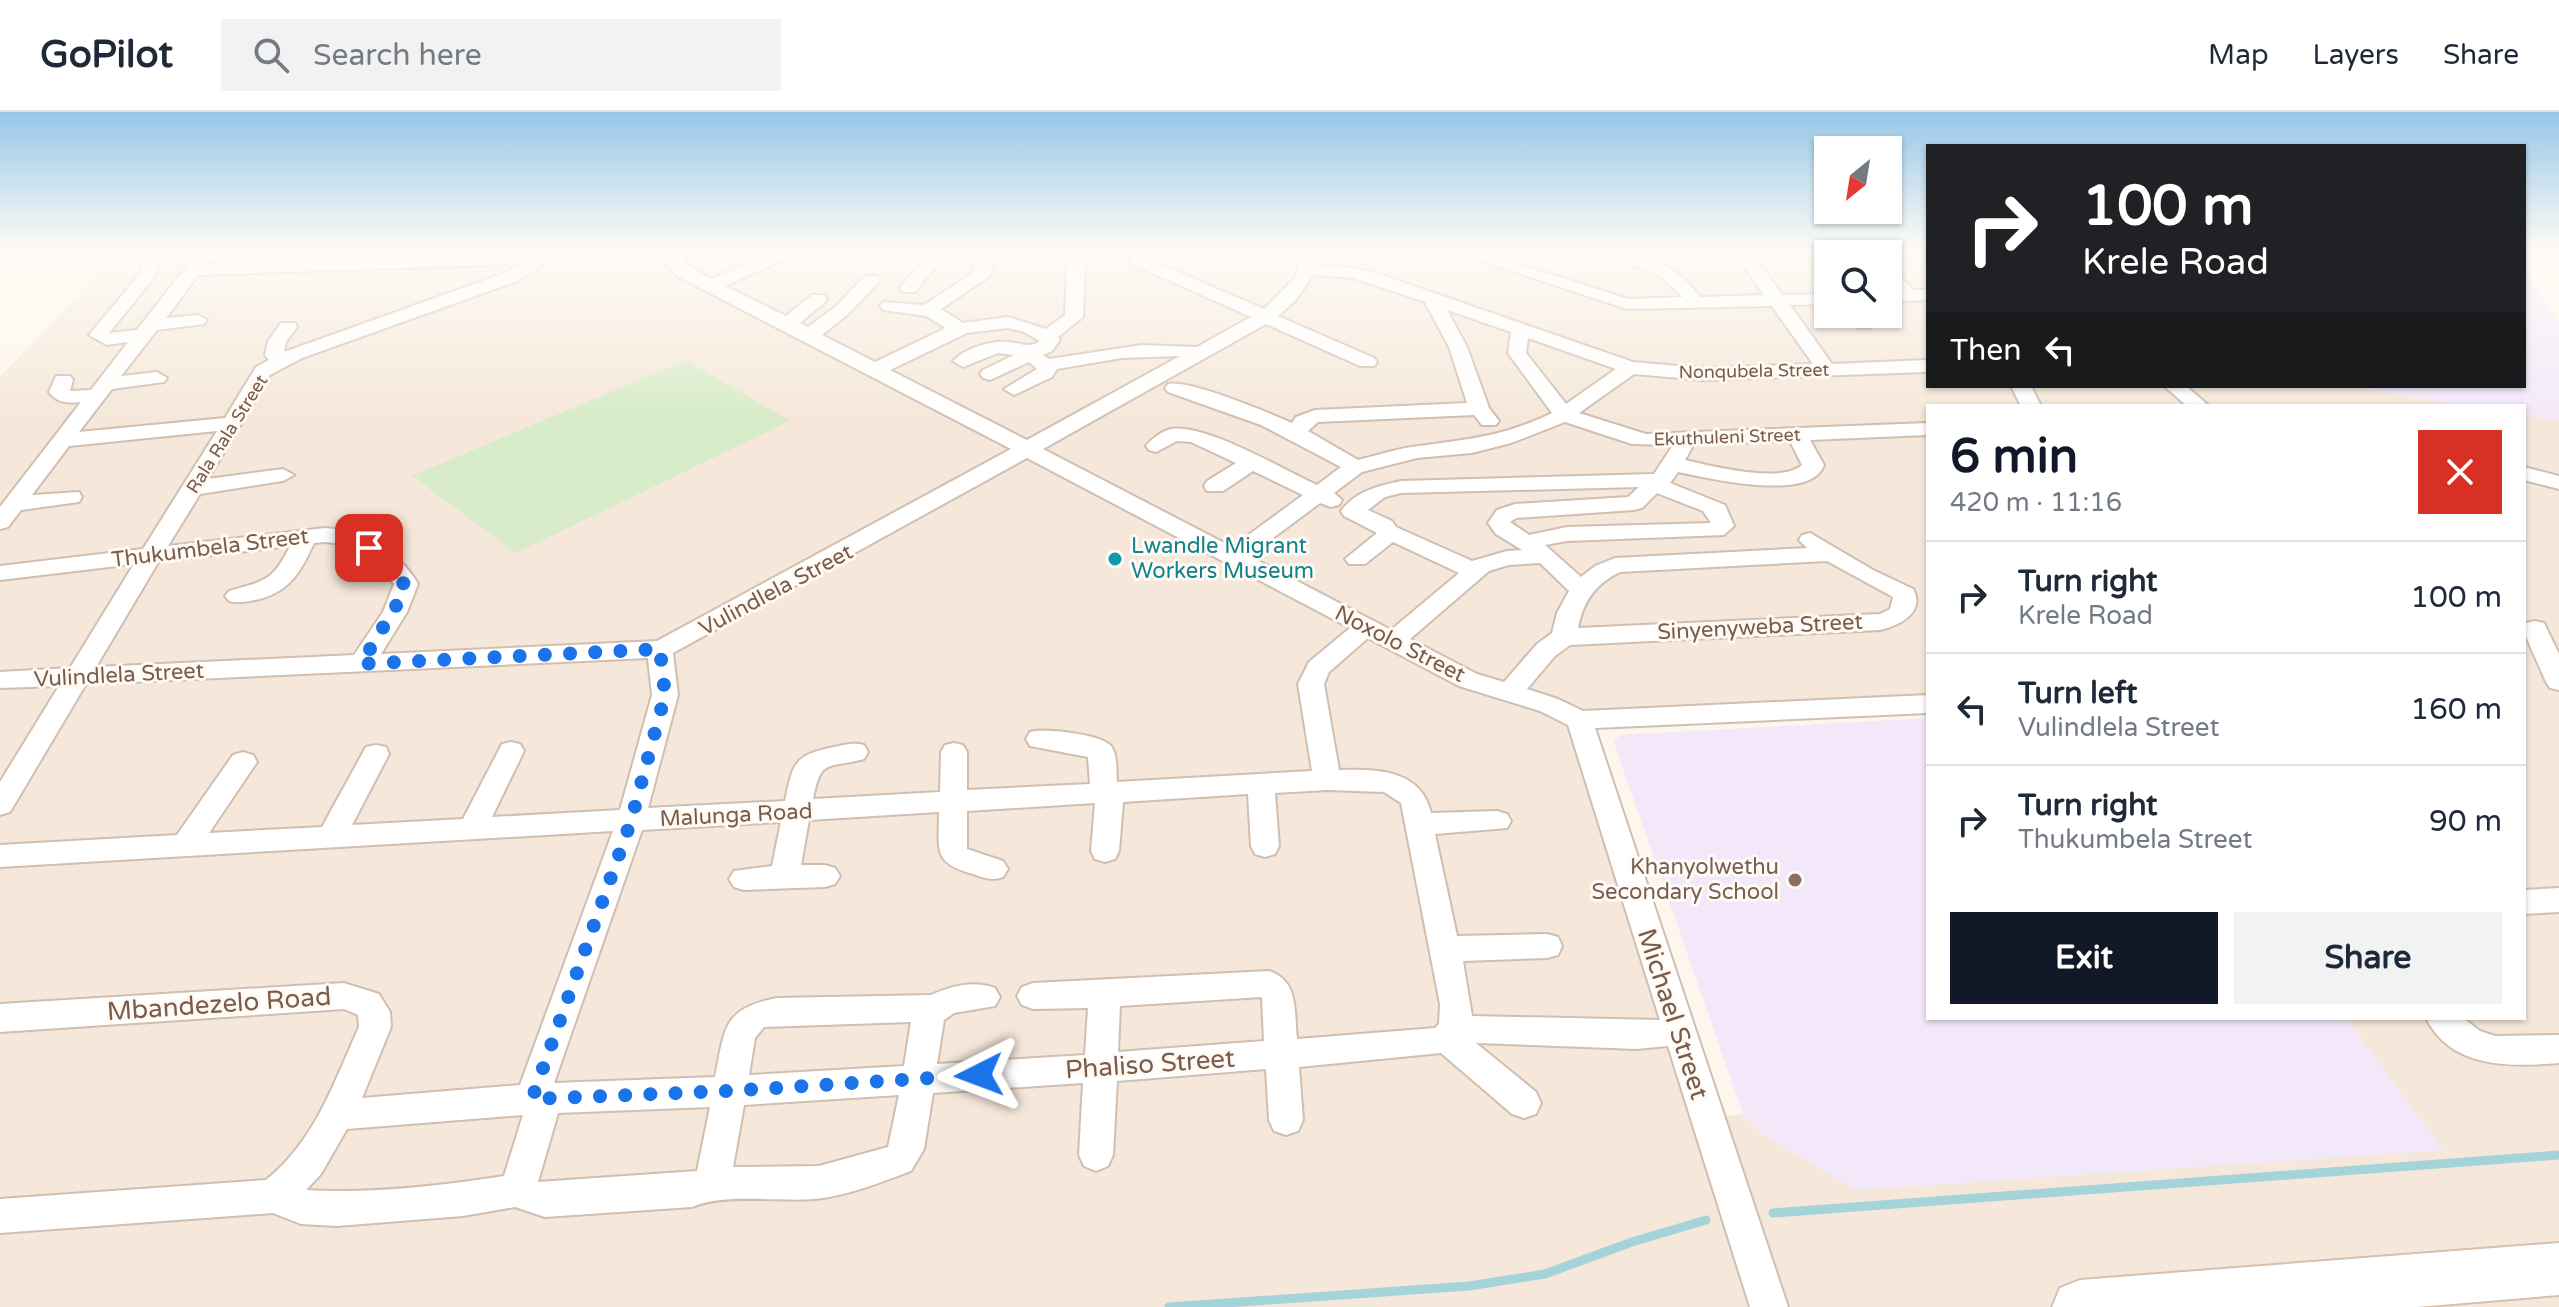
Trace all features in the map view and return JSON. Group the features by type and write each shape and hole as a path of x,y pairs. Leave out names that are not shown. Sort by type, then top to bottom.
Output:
{"street":[{"path":"120,305 98,335 107,339 198,320"},
{"path":"0,522 166,305"},
{"name":"Rala Rala Street","path":"0,805 263,371 279,360 433,305"},
{"name":"Noxolo Street","path":"749,305 1468,680 1549,705 1579,720 1926,704"},
{"path":"788,324 811,305"},
{"path":"810,335 847,305"},
{"path":"931,311 935,305"},
{"path":"1047,337 1074,317 1075,305"},
{"path":"1234,305 1367,362"},
{"name":"Vulindlela Street","path":"0,680 660,649 749,606 1263,318 1281,305"},
{"path":"1436,305 1458,347 1479,409 1504,439"},
{"name":"Nonqubela Street","path":"1451,305 1630,368 1702,374 1926,366"},
{"path":"1688,305 1692,324"},
{"path":"1781,305 1827,370"},
{"path":"889,306 931,311 959,328"},
{"path":"875,370 959,328 1007,324 1020,325 1047,337 1050,343 1036,360"},
{"path":"279,360 274,355 274,349 288,327"},
{"path":"1521,330 1517,353 1564,415"},
{"path":"963,361 999,345 1036,360 1048,369 1014,389"},
{"path":"990,374 1036,360 1146,349 1175,348 1200,353"},
{"path":"1233,557 1355,467 1417,452 1472,447 1540,427 1564,415 1630,368"},
{"path":"63,380 59,392 65,397 157,378"},
{"path":"1175,388 1227,404 1296,433 1330,449 1355,467"},
{"path":"2176,388 2196,404"},
{"path":"1296,433 1303,421 1315,416 1479,409"},
{"name":"Ekuthuleni Street","path":"1564,415 1632,438 1926,429"},
{"path":"64,440 231,423"},
{"path":"1156,446 1173,435 1188,434 1325,491 1389,532 1474,571"},
{"path":"1352,511 1378,492 1401,487 1710,472 1760,478 1807,474 1813,465 1797,435"},
{"path":"1510,692 1546,650 1564,637 1571,605 1580,589 1536,549 1499,523 1506,513 1625,506 1643,498 1663,476 1687,438"},
{"path":"1215,486 1253,462"},
{"path":"1710,472 1711,506"},
{"path":"2526,474 2559,483"},
{"path":"193,488 283,475"},
{"path":"1393,641 1474,571 1495,560 1536,549 1567,534 1720,529 1723,526 1711,506 1663,476"},
{"path":"14,504 71,497"},
{"path":"1357,559 1386,539 1389,532"},
{"path":"237,596 280,585 306,537"},
{"name":"Thukumbela Street","path":"0,573 306,537 350,537 369,548 406,584 403,599 361,664"},
{"name":"Sinyenyweba Street","path":"1564,637 1888,621 1901,614 1916,596 1819,547 1615,565 1599,572 1580,589"},
{"path":"1366,627 1318,668 1311,684 1327,780 1382,781 1404,789 1414,801 1456,1004 1450,1033 1524,1103"},
{"path":"2539,630 2559,682"},
{"path":"519,1190 539,1099 631,821 665,695 660,649"},
{"name":"Michael Street","path":"1579,720 1769,1307"},
{"path":"1039,739 1090,746 1101,752 1107,794 1105,851"},
{"path":"472,830 511,751"},
{"path":"784,877 808,764 855,752"},
{"path":"954,752 953,854 964,861 993,869"},
{"path":"331,837 376,754"},
{"path":"186,845 243,762"},
{"name":"Malunga Road","path":"0,856 1327,780"},
{"path":"1261,786 1265,846"},
{"path":"1419,824 1497,821"},
{"path":"744,879 825,876"},
{"path":"2526,902 2559,900"},
{"path":"1446,949 1547,946"},
{"path":"1033,996 1269,984 1277,991 1286,1120"},
{"path":"1096,1155 1105,994"},
{"name":"Mbandezelo Road","path":"0,1018 344,996 362,999 372,1005 375,1027 336,1115 304,1170 273,1196"},
{"path":"0,1216 273,1196 301,1207 337,1209 463,1199 519,1190 525,1195 545,1200 674,1193 713,1182 758,1185 819,1182 894,1163 907,1149 925,1026 936,1008 947,1001 984,997"},
{"path":"713,1182 742,1029 757,1015 798,1009 936,1008"},
{"path":"2444,1020 2467,1041 2497,1053 2559,1049"},
{"name":"Phaliso Street","path":"336,1115 539,1099 728,1091 1100,1068 1434,1042 1450,1033 1623,1035 1678,1032"},
{"path":"2080,1307 2559,1269"}],"shaded area":[{"path":"69,305 1814,305 1814,328 1902,328 1902,305 1926,305 1926,388 2357,388 2456,404 1926,404 1926,706 1580,721 1710,1118 1743,1114 1765,1136 2442,1150 2347,1020 2526,1020 2526,415 2559,421 2559,1307 0,1307 0,377"},
{"path":"2526,305 2547,305 2559,323 2559,421 2526,415 2526,404 2456,404 2357,388 2526,388"},
{"name":"Khanyolwethu Secondary School","path":"1926,718 1926,1020 2347,1020 2443,1150 1856,1190 1765,1136 1743,1114 1614,743 1619,735"}],"green space":[{"path":"686,360 790,421 516,553 412,476"}],"waterway":[{"path":"1773,1213 2559,1155"},
{"path":"1169,1307 1469,1286 1545,1274 1632,1242 1706,1220"}],"place":[{"name":"Lwandle Migrant Workers Museum","path":"1115,559"},
{"name":"Khanyolwethu Secondary School","path":"1795,880"}],"route":[{"path":"369,548 406,584 403,599 361,664 660,649 665,695 631,821 532,1099 728,1091 979,1075"}]}
